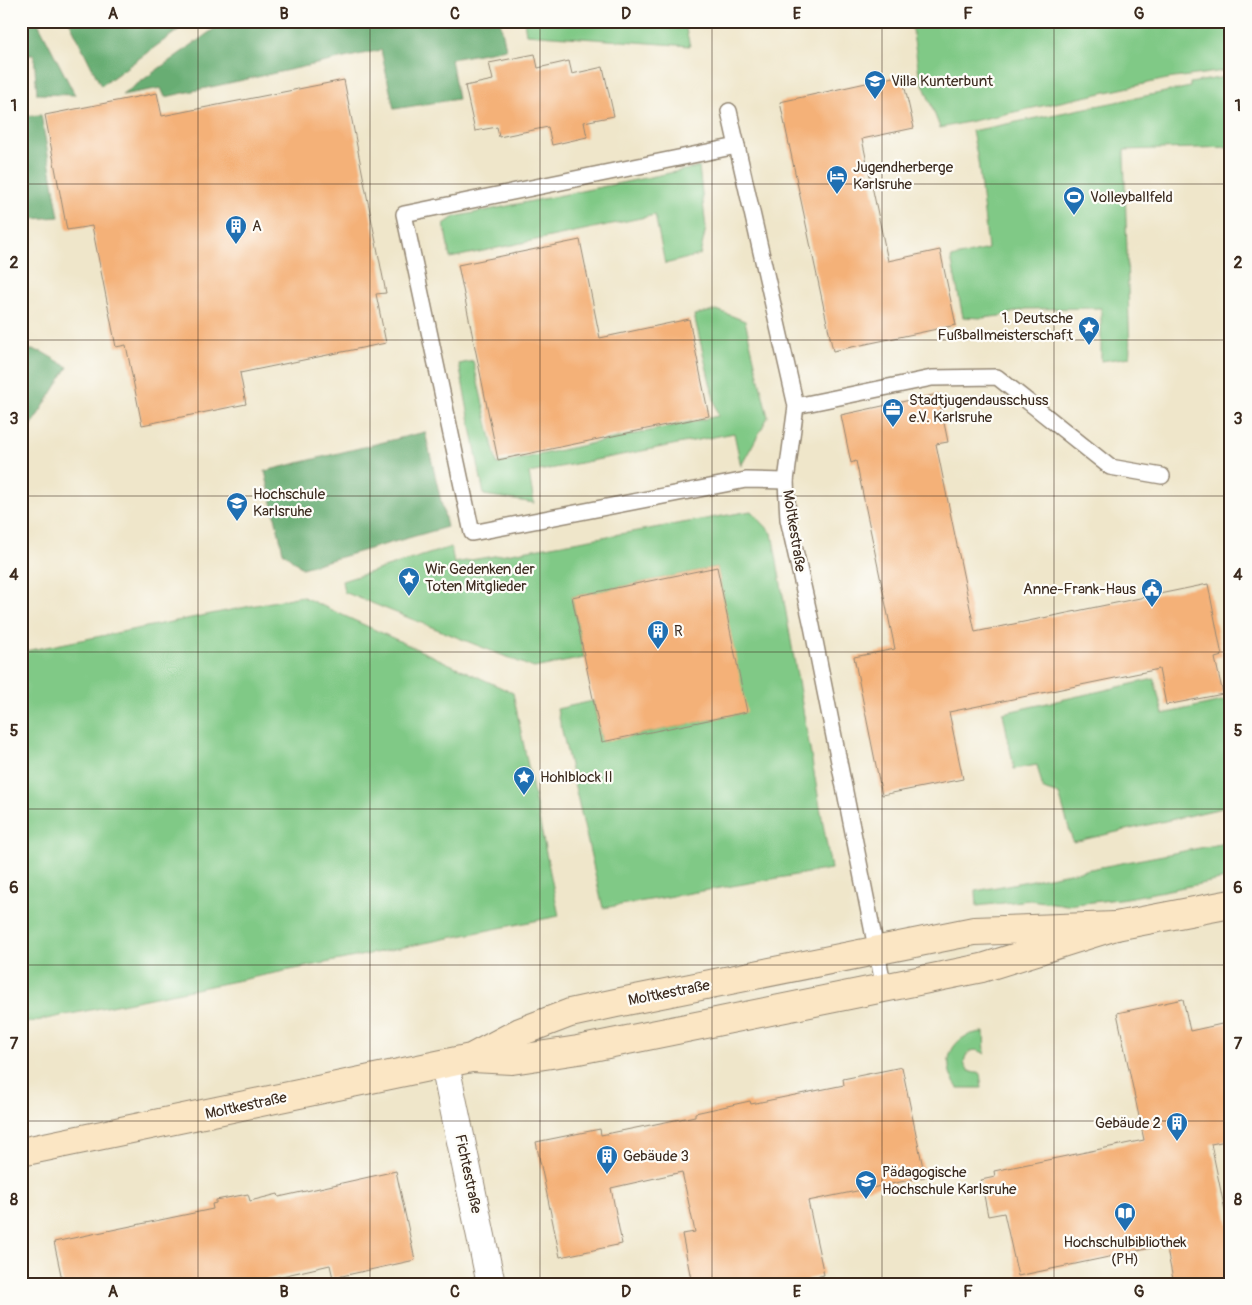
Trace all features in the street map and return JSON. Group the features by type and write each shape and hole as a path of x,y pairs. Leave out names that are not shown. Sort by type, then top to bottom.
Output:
{"main road":[{"name":"Moltkestraße","path":"21,1152 458,1062 512,1060 578,1050 982,968 1116,926 1231,904"},
{"name":"Moltkestraße","path":"458,1062 520,1032 570,1013 974,931 1116,926"}],"street":[{"name":"Fichtestraße","path":"458,1062 491,1284"}],"lane":[{"name":"Moltkestraße","path":"729,112 796,406 786,481 788,520 814,636 884,988"},
{"path":"737,146 404,214 472,533 746,480 786,481"},
{"path":"796,406 932,378 997,377 1110,467 1162,476"}],"green space":[{"path":"21,21 37,21 75,95 37,94 34,55 21,55"},
{"path":"69,21 191,21 101,86"},
{"path":"225,21 500,21 506,49 451,59 458,99 394,109 381,50 165,97 161,88 122,95"},
{"path":"524,21 684,21 690,46 526,34"},
{"path":"911,21 1231,21 1231,70 1167,79 940,128 919,73"},
{"path":"1231,76 1231,147 1124,150 1130,357 1101,361 1101,308 1026,309 1000,316 982,318 963,317 951,258 988,249 978,161 972,131 1190,87 1190,83"},
{"path":"41,115 59,217 31,219 21,209 21,116"},
{"path":"699,167 706,228 700,255 665,264 655,215 450,258 444,224 454,217"},
{"path":"717,310 745,321 768,417 741,466 734,433 529,473 534,503 484,495 459,364 473,361 497,464 718,416 694,315"},
{"path":"21,348 42,352 68,367 26,434 21,435"},
{"path":"425,432 447,527 302,568 283,552 265,471"},
{"path":"751,511 772,533 831,869 603,908 557,709 593,701 602,742 746,712 717,567 572,597 584,658 534,668 344,592 342,581 451,547 454,563"},
{"path":"301,596 513,693 559,916 21,1024 21,652"},
{"path":"1154,679 1163,714 1230,699 1231,806 1073,842 1059,794 1043,789 1037,765 1014,769 1003,713"},
{"path":"1231,842 1231,878 1127,898 1067,905 1030,900 977,906 976,891"},
{"path":"984,1032 985,1054 972,1051 967,1054 965,1059 967,1069 980,1073 982,1088 958,1088 949,1068 951,1051 956,1043 964,1038"}],"building":[{"path":"535,54 538,68 569,61 572,74 603,67 614,116 584,122 587,137 552,145 548,127 499,137 497,127 475,131 465,86 493,80 489,63"},
{"name":"Jugendherberge Karlsruhe","path":"902,75 914,128 862,139 888,261 940,250 956,325 833,351 780,102"},
{"name":"A","path":"344,80 386,293 376,294 386,343 240,373 246,404 142,425 126,345 116,347 92,226 67,230 45,115 157,93 162,116"},
{"path":"580,240 600,338 689,319 709,416 498,460 458,265"},
{"name":"Anne-Frank-Haus","path":"938,394 948,442 936,444 975,632 1208,584 1222,656 1215,658 1223,694 1166,705 1159,669 949,712 963,779 882,795 854,657 895,649 856,461 851,463 841,415"},
{"name":"R","path":"717,567 747,712 602,742 572,597"},
{"name":"Gebäude 2","path":"1183,999 1190,1031 1231,1022 1231,1140 1211,1144 1231,1239 1231,1284 1174,1284 1166,1245 1018,1276 1004,1213 988,1216 981,1180 995,1177 994,1171 1144,1140 1117,1013"},
{"name":"Gebäude 3","path":"902,1067 925,1177 808,1201 824,1275 808,1279 809,1284 692,1284 682,1234 695,1232 682,1172 611,1188 622,1244 560,1257 536,1142 600,1129 601,1135 695,1116 695,1113 750,1101 751,1104 844,1085 843,1079"},
{"path":"396,1171 415,1260 333,1278 330,1265 247,1284 63,1284 54,1242 213,1209 212,1204 216,1203 216,1200 248,1194 250,1201 278,1194 279,1197"}],"place":[{"name":"Villa Kunterbunt","path":"875,100"},
{"name":"Jugendherberge Karlsruhe","path":"837,195"},
{"name":"Volleyballfeld","path":"1074,216"},
{"name":"A","path":"236,245"},
{"name":"1. Deutsche Fußballmeisterschaft","path":"1089,346"},
{"name":"Stadtjugendausschuss e.V. Karlsruhe","path":"893,428"},
{"name":"Hochschule Karlsruhe","path":"237,522"},
{"name":"Wir Gedenken der Toten Mitglieder","path":"409,597"},
{"name":"Anne-Frank-Haus","path":"1152,608"},
{"name":"R","path":"658,650"},
{"name":"Hohlblock II","path":"524,796"},
{"name":"Gebäude 2","path":"1177,1142"},
{"name":"Gebäude 3","path":"607,1175"},
{"name":"Pädagogische Hochschule Karlsruhe","path":"866,1200"},
{"name":"Hochschulbibliothek (PH)","path":"1125,1232"}]}
